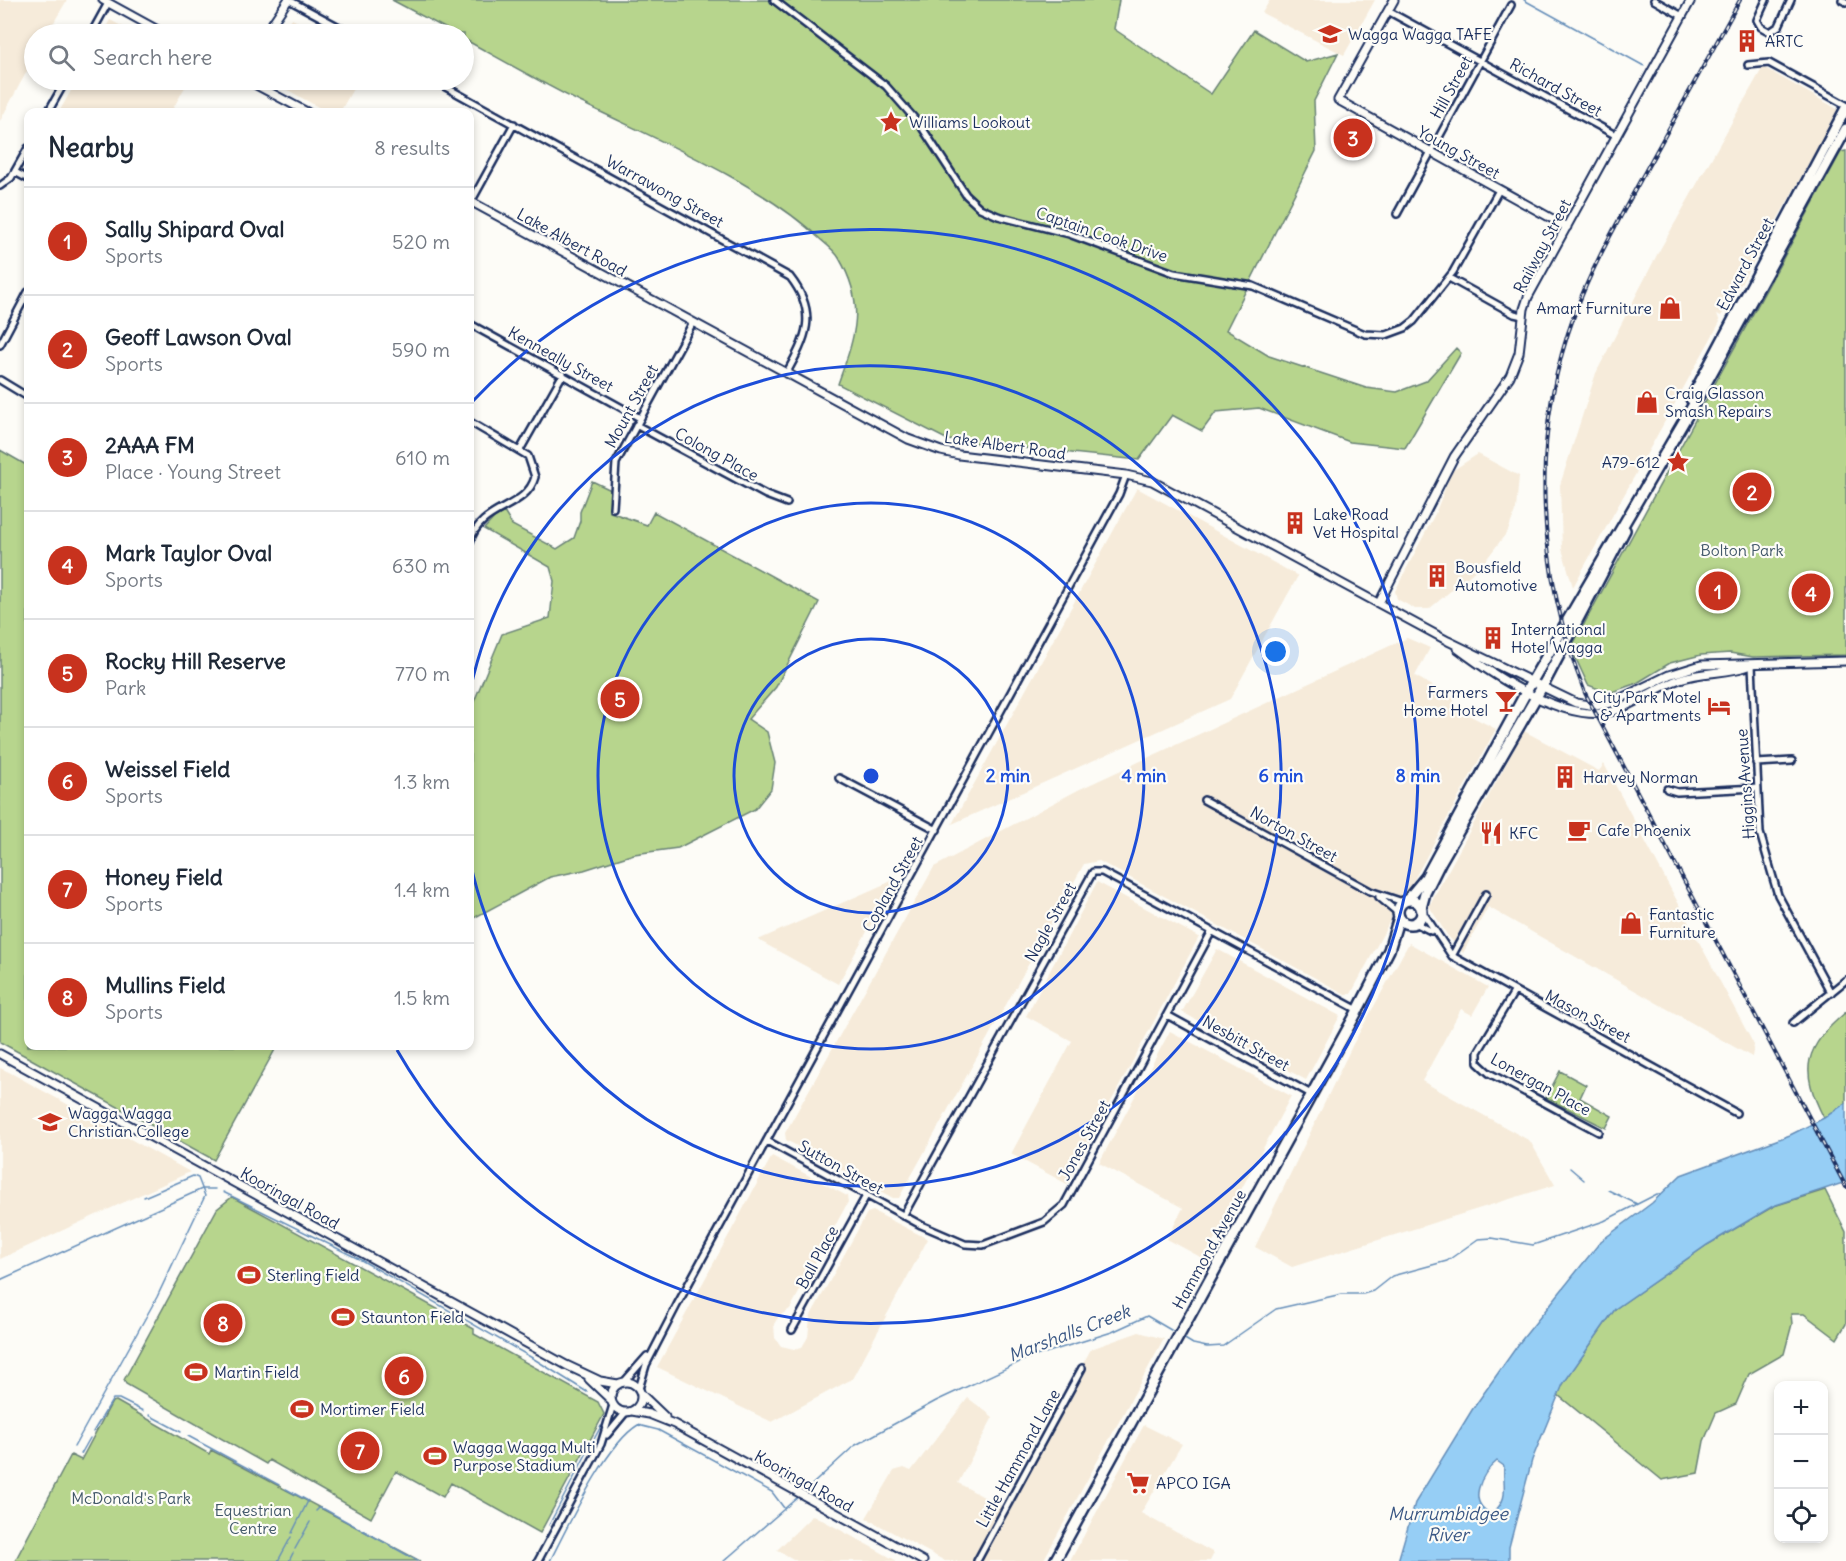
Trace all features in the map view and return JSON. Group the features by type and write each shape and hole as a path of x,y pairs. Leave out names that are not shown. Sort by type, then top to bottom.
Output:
{"highway":[{"name":"Edward Street","path":"1673,436 1698,384 1846,106"},
{"path":"1834,129 1845,132"},
{"name":"Edward Street","path":"1529,687 1673,436 1705,385 1845,132"},
{"name":"Edward Street","path":"1539,692 1605,571 1659,461"},
{"path":"1405,901 1426,877 1529,687"},
{"path":"1421,910 1425,893 1440,863 1539,692"},
{"path":"1405,901 1418,903 1421,910"},
{"name":"Hammond Avenue","path":"1055,1561 1358,1010 1389,950 1398,914 1405,901"},
{"name":"Hammond Avenue","path":"1389,950 1413,923 1421,910"},
{"path":"1398,914 1413,923"}],"main road":[{"path":"272,24 289,0"},
{"path":"1388,11 1394,0"},
{"name":"Railway Street","path":"1379,603 1451,462 1510,376 1519,353 1523,316 1528,297 1691,0"},
{"path":"105,2 146,24"},
{"name":"Young Street","path":"1388,11 1338,100 1567,227"},
{"path":"266,90 300,108"},
{"name":"Lake Albert Road","path":"474,204 908,439 942,452 1126,475 1161,484 1539,692 1576,703 1604,705 1618,701 1669,675 1723,667 1846,661"},
{"name":"Kooringal Road","path":"0,1054 566,1365 600,1381 621,1383"},
{"name":"Kooringal Road","path":"566,1365 594,1383 612,1403"},
{"path":"621,1383 631,1383 640,1392 639,1404 629,1412 612,1403 613,1390 621,1383"},
{"name":"Kooringal Road","path":"640,1392 650,1406 674,1424"},
{"name":"Kooringal Road","path":"629,1412 649,1414 674,1424 922,1561"}],"street":[{"path":"289,0 333,24"},
{"name":"Captain Cook Drive","path":"774,0 886,86 913,116 966,195 980,208 998,216 1069,234 1174,273 1243,283 1365,334 1386,335 1405,328 1414,321 1449,278 1499,190"},
{"path":"1653,0 1682,16"},
{"path":"1766,0 1757,20 1761,27 1770,32 1778,27 1791,0"},
{"path":"1842,0 1846,2"},
{"path":"95,24 105,2"},
{"name":"Hill Street","path":"1397,214 1511,5"},
{"name":"Richard Street","path":"1388,11 1617,136"},
{"path":"1748,65 1769,63 1846,106"},
{"path":"50,108 60,90"},
{"name":"Warrawong Street","path":"451,90 790,277 806,305 807,327 802,346 786,374"},
{"path":"474,195 514,124"},
{"path":"0,186 15,172 24,155"},
{"path":"15,172 24,177"},
{"path":"1449,278 1514,314 1523,316"},
{"path":"0,345 24,300"},
{"name":"Mount Street","path":"613,508 615,466 692,324"},
{"name":"Kenneally Street","path":"474,326 640,418"},
{"path":"520,450 563,375"},
{"path":"0,380 24,395"},
{"path":"474,424 520,450 532,461 535,477 533,485 521,498 493,512 474,533"},
{"name":"Colong Place","path":"636,425 766,495 787,503"},
{"name":"Copland Street","path":"640,1392 646,1365 677,1305 1119,494 1126,475"},
{"name":"Higgins Avenue","path":"1752,665 1760,833 1775,889 1831,993"},
{"path":"1756,763 1792,761"},
{"path":"838,778 937,830"},
{"path":"1666,789 1677,792 1757,788"},
{"name":"Norton Street","path":"1204,800 1370,891 1398,914"},
{"name":"Nagle Street","path":"903,1216 1093,872 1102,872 1358,1010"},
{"name":"Norton Street","path":"1370,891 1405,901"},
{"path":"1452,956 1485,894"},
{"name":"Mason Street","path":"1421,910 1435,934 1452,956 1736,1113"},
{"name":"Mason Street","path":"1413,923 1435,934"},
{"name":"Jones Street","path":"903,1216 948,1238 975,1245 1052,1218 1064,1205 1212,932"},
{"path":"1793,1023 1846,980"},
{"name":"Lonergan Place","path":"1514,992 1478,1052 1478,1063 1489,1073 1599,1132"},
{"name":"Nesbitt Street","path":"1167,1015 1311,1094"},
{"name":"Sutton Street","path":"767,1141 903,1216"},
{"name":"Ball Place","path":"792,1330 866,1197"},
{"name":"Copland Street","path":"621,1383 645,1359 677,1305"},
{"name":"Little Hammond Lane","path":"977,1561 1082,1368"},
{"path":"601,1444 612,1403"},
{"path":"538,1561 601,1444 629,1412"}],"shaded area":[{"path":"0,0 67,0 53,24 24,24 24,77 0,121"},
{"name":"Wagga Wagga TAFE","path":"1270,0 1375,0 1344,55 1262,13"},
{"path":"292,19 302,24 288,24"},
{"path":"1763,67 1839,110 1734,296 1721,316 1717,314 1720,322 1573,587 1562,549 1560,485 1596,373 1658,253"},
{"path":"71,90 183,90 173,108 61,108"},
{"path":"288,90 352,90 342,108 320,108"},
{"path":"1478,454 1519,476 1516,509 1508,531 1482,565 1429,609 1415,609 1397,599 1395,591 1435,514 1452,471"},
{"path":"1137,488 1298,576 1230,699 952,824"},
{"path":"1407,638 1430,648 1415,676 1454,698 1453,707 1496,729 1405,896 1401,897 1391,913 1391,919 1351,994 1345,994 1099,861 1084,864 899,1198 893,1198 786,1140 785,1133 934,867 1078,790"},
{"path":"1524,731 1599,771 1604,764 1754,1045 1752,1057 1488,907 1463,953 1447,935 1429,906"},
{"path":"896,879 838,984 758,940"},
{"path":"1097,882 1199,937 1067,1184 1011,1154 1072,1041 1026,1016"},
{"path":"1409,943 1488,987 1472,1015 1461,1009 1422,1081 1530,1141 1555,1185 1292,1267 1255,1247 1353,1044"},
{"path":"1217,949 1340,1016 1306,1080 1182,1012"},
{"path":"1170,1031 1291,1096 1204,1259 1167,1239 1183,1208 1099,1163"},
{"name":"Wagga Wagga Christian College","path":"0,1068 9,1072 190,1172 0,1259"},
{"path":"772,1156 847,1196 848,1202 790,1309 779,1316 774,1324 775,1338 781,1346 794,1349 802,1347 808,1337 810,1317 867,1213 873,1211 928,1239 852,1379 772,1422 657,1367"},
{"path":"1139,1332 1164,1339 1043,1561 945,1561 866,1518 894,1471 904,1468 911,1471 968,1398 993,1417 958,1483 1004,1508 1091,1349"},
{"path":"1144,1425 1182,1444 1141,1513 1214,1553 1210,1561 1070,1561"},
{"path":"813,1515 897,1561 797,1561 777,1550"}],"green space":[{"path":"392,0 1119,0 1114,29 1211,94 1254,30 1306,62 1338,53 1314,101 1316,151 1226,330 1269,356 1366,388 1397,392 1426,381 1456,348 1461,353 1405,448 1350,442 1259,408 1216,412 1202,431 1172,415 1139,460 948,440 838,384 853,336 855,306 853,291 848,275 837,255 796,218 706,163 565,94 474,44 474,24 437,24"},
{"name":"Bolton Park","path":"1846,151 1846,655 1753,657 1730,653 1701,655 1670,663 1637,683 1609,693 1588,685 1571,648 1841,152"},
{"path":"0,450 24,464 24,1050 275,1050 214,1160 0,1042"},
{"path":"592,481 611,490 610,512 647,525 654,512 819,602 776,687 748,719 767,732 775,763 771,789 755,809 678,848 634,854 584,870 550,877 474,918 474,702 502,634 550,618 554,581 550,567 484,529 495,517 504,512 512,525 557,549 574,538 580,521 580,512"},
{"path":"1846,1012 1846,1103 1824,1118 1811,1086 1810,1060 1821,1037"},
{"path":"1560,1071 1586,1085 1580,1098 1612,1116 1606,1128 1546,1098"},
{"path":"1825,1190 1846,1232 1846,1324 1837,1339 1804,1314 1791,1314 1792,1324 1784,1354 1749,1374 1736,1404 1716,1413 1704,1441 1698,1473 1662,1480 1558,1395 1563,1384 1615,1309 1707,1245 1774,1206"},
{"path":"232,1197 474,1329 474,1334 598,1402 604,1414 540,1533 451,1483 443,1497 396,1471 371,1518 269,1460 266,1464 126,1384 124,1380 217,1209"},
{"name":"McDonald's Park","path":"116,1401 209,1454 211,1450 420,1561 15,1561 71,1455 81,1460 112,1402"}],"water":[{"name":"Murrumbidgee River","path":"1846,1103 1846,1182 1773,1206 1707,1245 1615,1309 1563,1384 1532,1460 1509,1547 1509,1561 1398,1561 1415,1503 1472,1410 1520,1342 1601,1241 1652,1203 1681,1175 1790,1135 1824,1118","holes":["1497,1461 1504,1466 1504,1497 1492,1514 1480,1503 1479,1488 1486,1473"]}],"waterway":[{"path":"1524,0 1644,66"},
{"path":"1570,1168 1584,1180"},
{"path":"74,1447 157,1297 205,1196 198,1178 193,1176 144,1197"},
{"path":"0,1280 202,1189 215,1189"},
{"path":"1608,1190 1637,1204"},
{"path":"223,1192 361,1260 587,1392"},
{"name":"Marshalls Creek","path":"1183,1338 1193,1344 1207,1347 1223,1346 1276,1309 1342,1294 1363,1294 1373,1291 1392,1276 1447,1261 1478,1239 1492,1238 1533,1245 1604,1221 1661,1194"},
{"name":"Marshalls Creek","path":"804,1492 854,1446 936,1401 1026,1359 1112,1332 1147,1316 1176,1333"},
{"path":"93,1432 113,1399 119,1399 143,1411"},
{"path":"149,1415 181,1432"},
{"path":"550,1561 601,1467 613,1449 638,1425 658,1430 772,1492 784,1508"},
{"path":"549,1525 601,1426"},
{"path":"188,1436 279,1485"},
{"path":"81,1454 90,1438"},
{"path":"286,1489 308,1501 292,1533"},
{"name":"Marshalls Creek","path":"724,1561 798,1497"},
{"path":"316,1511 319,1508 324,1509 418,1561"},
{"path":"295,1549 310,1522"},
{"path":"278,1561 291,1537"},
{"path":"289,1561 293,1553"}],"railway":[{"path":"1740,0 1614,228 1589,278 1575,313 1560,360 1550,408 1545,456 1545,504 1549,552 1557,600 1569,647 1585,693 1846,1187"}],"place":[{"name":"Wagga Wagga TAFE","path":"1330,34"},
{"name":"ARTC","path":"1747,41"},
{"name":"Williams Lookout","path":"891,122"},
{"name":"2AAA FM","path":"1353,138"},
{"name":"Amart Furniture","path":"1670,308"},
{"name":"Craig Glasson Smash Repairs","path":"1647,402"},
{"name":"A79-612","path":"1678,462"},
{"name":"Geoff Lawson Oval","path":"1752,492"},
{"name":"Lake Road Vet Hospital","path":"1295,523"},
{"name":"Bousfield Automotive","path":"1437,576"},
{"name":"Sally Shipard Oval","path":"1718,591"},
{"name":"Mark Taylor Oval","path":"1811,593"},
{"name":"International Hotel Wagga","path":"1493,638"},
{"name":"Rocky Hill Reserve","path":"620,699"},
{"name":"Farmers Home Hotel","path":"1506,701"},
{"name":"City Park Motel & Apartments","path":"1719,706"},
{"name":"Harvey Norman","path":"1565,777"},
{"name":"Cafe Phoenix","path":"1579,830"},
{"name":"KFC","path":"1491,833"},
{"name":"Fantastic Furniture","path":"1631,923"},
{"name":"Wagga Wagga Christian College","path":"50,1122"},
{"name":"Sterling Field","path":"249,1275"},
{"name":"Staunton Field","path":"343,1317"},
{"name":"Mullins Field","path":"223,1323"},
{"name":"Martin Field","path":"196,1372"},
{"name":"Weissel Field","path":"404,1376"},
{"name":"Mortimer Field","path":"302,1409"},
{"name":"Honey Field","path":"360,1451"},
{"name":"Wagga Wagga Multi Purpose Stadium","path":"435,1456"},
{"name":"APCO IGA","path":"1138,1483"}],"park label":[{"name":"Equestrian Centre","path":"253,1519"}]}
